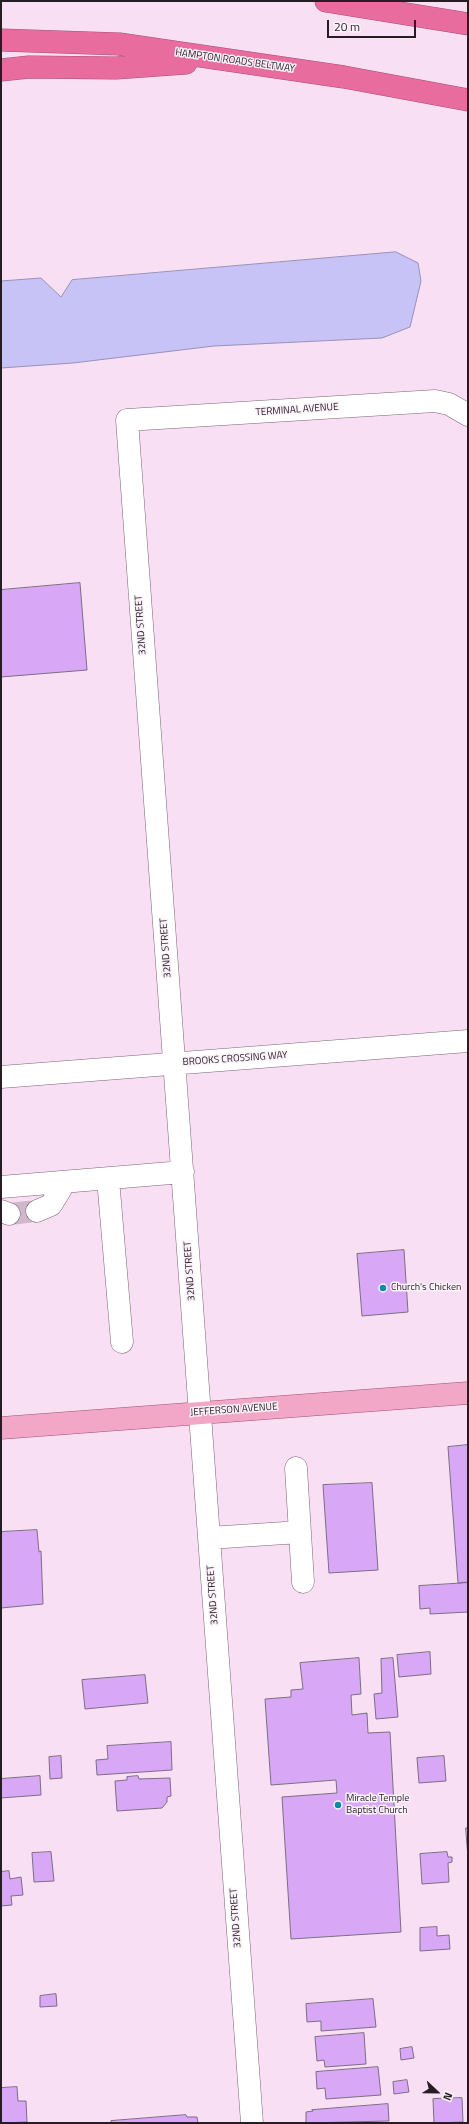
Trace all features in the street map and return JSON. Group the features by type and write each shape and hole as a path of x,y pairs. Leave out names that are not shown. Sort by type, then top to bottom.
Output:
{"highway":[{"path":"326,1 468,24"},
{"name":"HAMPTON ROADS BELTWAY","path":"1,40 119,44 417,89 468,100"},
{"path":"1,70 29,67 116,68 231,61"}],"main road":[{"name":"JEFFERSON AVENUE","path":"1,1428 468,1393"}],"street":[{"name":"TERMINAL AVENUE","path":"127,420 435,401 449,404 466,413"},
{"name":"32ND STREET","path":"127,420 252,2123"},
{"name":"BROOKS CROSSING WAY","path":"1,1077 468,1041"},
{"path":"1,1187 183,1172"},
{"path":"108,1179 122,1342"},
{"path":"37,1211 51,1205 65,1182"},
{"path":"296,1468 303,1582"},
{"path":"209,1538 300,1532"}],"shaded area":[{"path":"396,252 418,263 421,281 410,327 382,338 214,346 73,363 1,368 1,281 41,278 61,297 72,280"}],"building":[{"path":"80,583 87,670 1,677 1,590"},
{"name":"Church's Chicken","path":"404,1250 408,1312 362,1316 357,1254"},
{"path":"468,1445 468,1582 458,1583 448,1447"},
{"path":"372,1483 378,1570 329,1573 323,1485"},
{"path":"37,1530 39,1552 41,1551 43,1604 1,1608 1,1532"},
{"path":"468,1583 468,1612 430,1614 430,1608 420,1609 419,1586"},
{"path":"430,1652 431,1674 399,1677 397,1655"},
{"name":"Miracle Temple Baptist Church","path":"359,1658 361,1694 351,1695 352,1715 367,1713 368,1733 390,1732 401,1932 291,1939 282,1797 337,1793 336,1780 271,1785 265,1699 291,1697 291,1690 303,1689 300,1663"},
{"path":"393,1658 398,1717 376,1719 374,1694 382,1693 381,1659"},
{"path":"145,1675 148,1703 85,1709 82,1680"},
{"path":"171,1742 172,1770 97,1775 96,1760 108,1759 107,1746"},
{"path":"61,1756 62,1778 50,1779 49,1757"},
{"path":"444,1756 446,1781 419,1783 417,1758"},
{"path":"40,1776 41,1795 1,1798 1,1779"},
{"path":"138,1776 139,1779 170,1778 171,1796 167,1797 167,1802 162,1808 117,1811 115,1781 127,1780 127,1777"},
{"path":"466,1828 468,1828 468,1857"},
{"path":"51,1852 54,1881 34,1882 32,1853"},
{"path":"447,1852 448,1857 452,1857 452,1862 448,1863 449,1882 422,1884 420,1854"},
{"path":"9,1871 10,1879 21,1877 23,1895 11,1896 12,1905 1,1906 1,1872"},
{"path":"437,1927 437,1936 449,1935 450,1949 420,1951 420,1928"},
{"path":"56,1994 57,2006 40,2007 40,1996"},
{"path":"373,1999 376,2027 321,2031 321,2021 307,2022 306,2004"},
{"path":"364,2033 366,2064 325,2067 324,2060 317,2061 315,2037"},
{"path":"412,2047 414,2058 401,2060 400,2049"},
{"path":"378,2067 381,2095 326,2099 325,2088 317,2089 316,2072"},
{"path":"407,2080 409,2092 394,2094 393,2082"},
{"path":"17,2087 18,2101 26,2101 27,2122 1,2123 1,2088"},
{"path":"462,2098 463,2122 434,2123 433,2099"},
{"path":"388,2104 389,2121 306,2123 306,2112 313,2111 312,2110"},
{"path":"186,2115 187,2117 197,2117 198,2123 111,2123 111,2121"}],"tunnel":[{"path":"9,1214 37,1211"}],"place":[{"name":"Church's Chicken","path":"383,1288"},
{"name":"Miracle Temple Baptist Church","path":"338,1805"}]}
